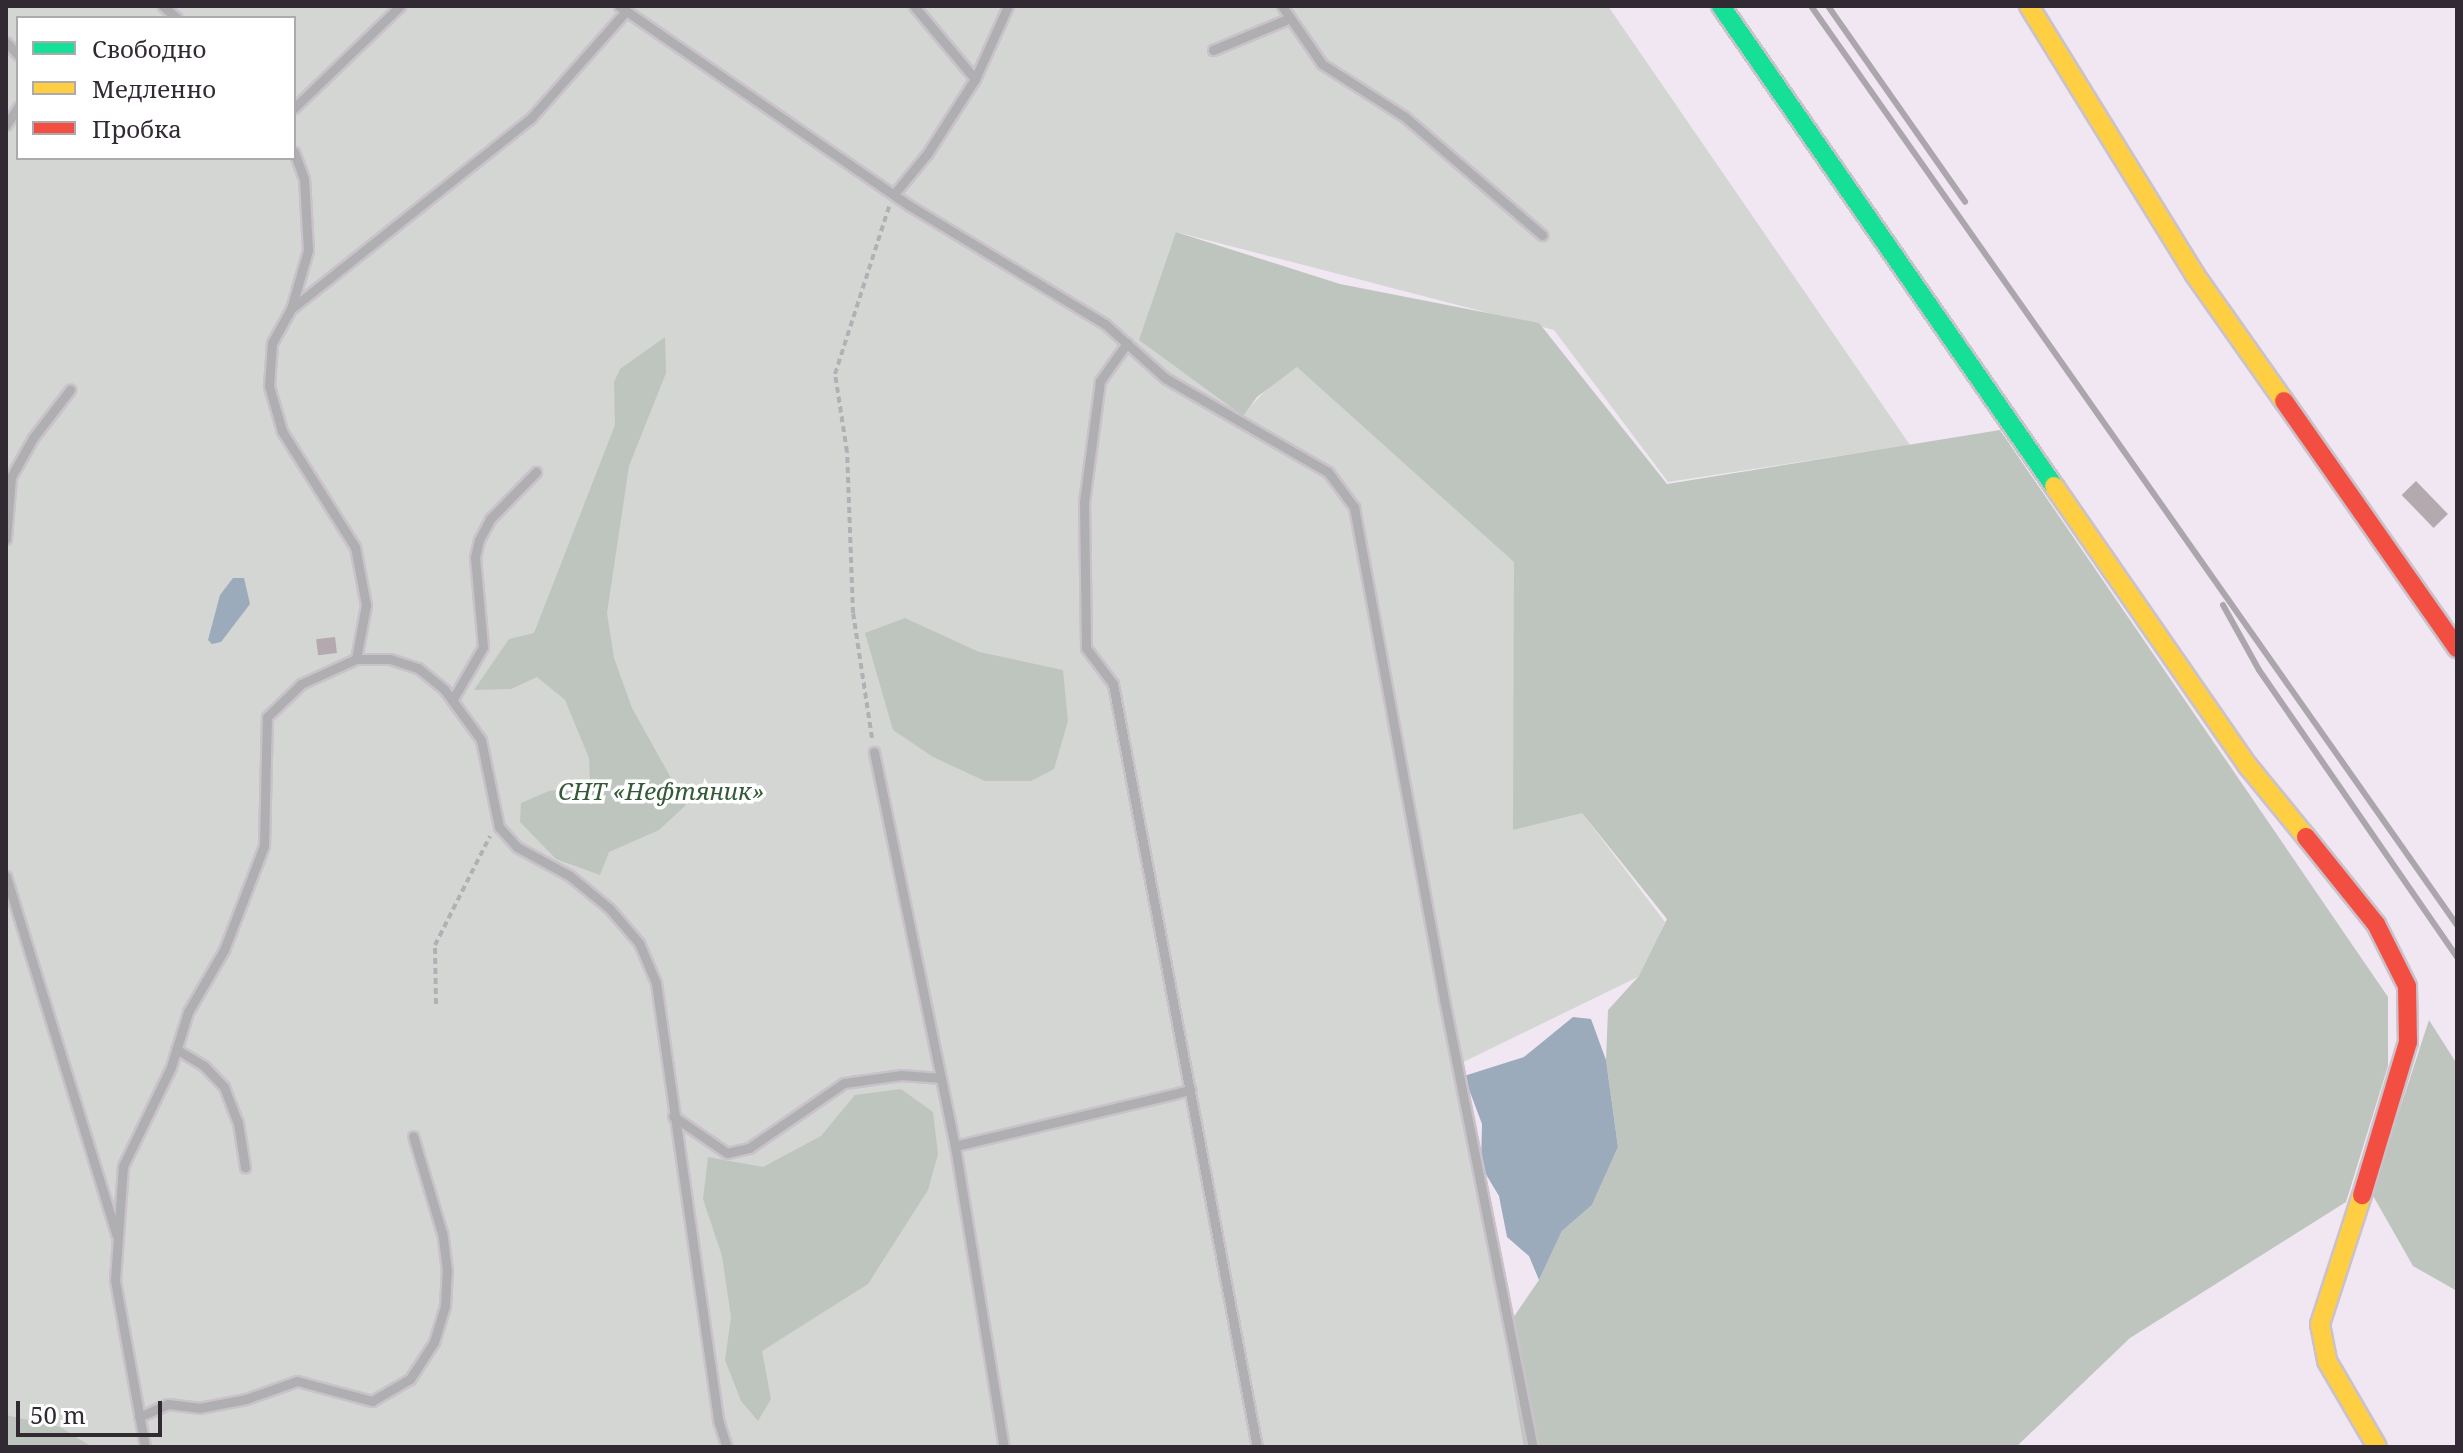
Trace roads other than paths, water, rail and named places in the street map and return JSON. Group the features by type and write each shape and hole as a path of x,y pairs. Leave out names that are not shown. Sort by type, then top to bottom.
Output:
{"street":[{"path":"1721,6 2248,766 2376,924 2407,986 2408,1042 2400,1079 2320,1324 2327,1361 2377,1447"},
{"path":"2029,6 2195,275 2457,648"}],"lane":[{"path":"296,106 400,6"},
{"path":"914,6 975,79"},
{"path":"894,194 927,154 975,79 1008,6"},
{"path":"1282,6 1288,19 1322,64 1405,117 1542,235"},
{"path":"291,309 531,118 622,9 894,194 1105,324 1165,378 1328,472 1354,507 1533,1447"},
{"path":"1213,50 1288,19"},
{"path":"296,157 304,179 308,250 291,309 272,343 269,386 282,431 355,547 366,605 356,659"},
{"path":"1127,343 1100,381 1084,502 1086,648 1113,684 1257,1447"},
{"path":"6,539 11,477 33,438 70,390"},
{"path":"453,699 483,647 475,557 479,540 490,519 536,472"},
{"path":"145,1447 115,1280 123,1166 176,1049 188,1012 224,950 264,846 267,717 301,684 356,659 390,659 418,668 453,699 481,740 499,827 517,847 589,892 639,943 656,983 673,1116 727,1447"},
{"path":"874,752 955,1146 1004,1447"},
{"path":"6,876 118,1241"},
{"path":"176,1049 204,1066 224,1087 238,1123 245,1167"},
{"path":"673,1116 727,1153 749,1148 844,1083 901,1075 941,1078"},
{"path":"955,1146 1190,1090"},
{"path":"139,1417 168,1404 199,1408 246,1399 297,1381 372,1401 410,1379 434,1342 445,1306 447,1271 442,1233 413,1136"}],"water":[{"path":"233,578 244,578 250,604 221,642 212,644 208,640 220,595"},
{"path":"1573,1017 1591,1019 1606,1060 1618,1147 1592,1205 1562,1231 1539,1280 1529,1256 1507,1237 1499,1196 1481,1166 1482,1124 1464,1076 1524,1057"}],"railway":[{"path":"1811,6 2457,925"},
{"path":"1828,6 1965,202"},
{"path":"2223,605 2259,670 2457,957"}],"park label":[{"name":"СНТ «Нефтяник»","path":"661,791"}]}
